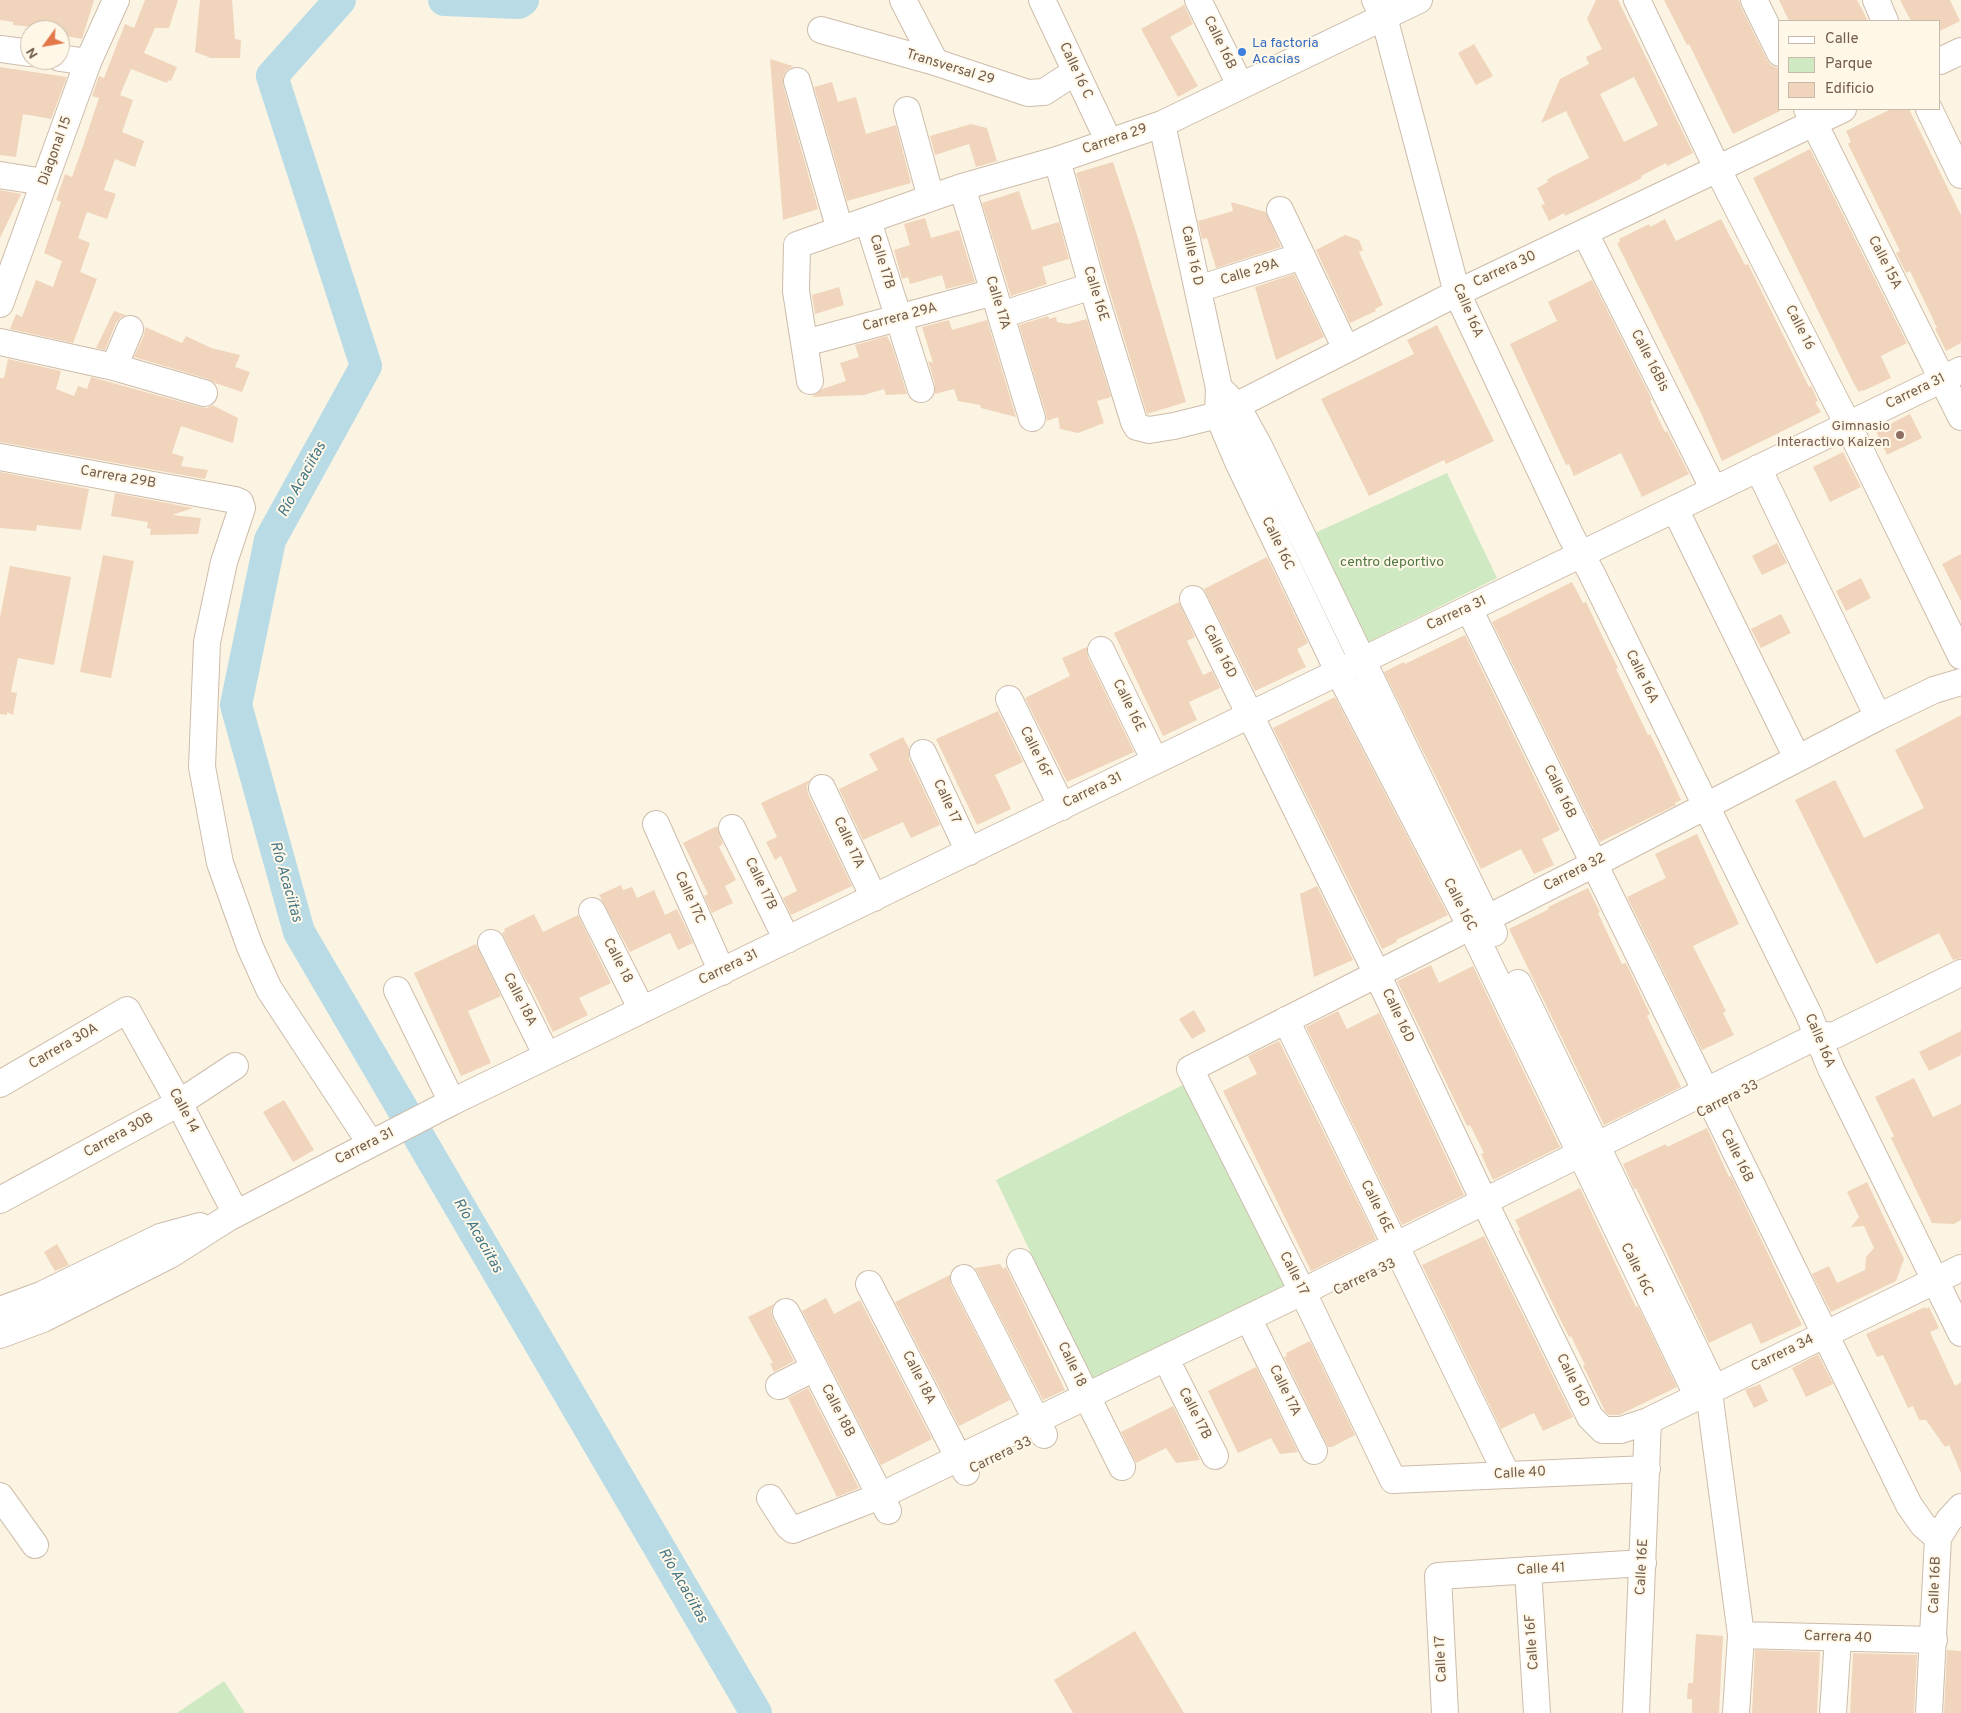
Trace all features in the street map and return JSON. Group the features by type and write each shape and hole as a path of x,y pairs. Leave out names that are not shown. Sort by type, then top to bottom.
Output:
{"street":[{"name":"Diagonal 15","path":"1,299 88,62 116,0"},
{"path":"903,0 935,62"},
{"name":"Calle 16 C","path":"1042,0 1110,142"},
{"name":"Calle 16B","path":"1198,0 1240,85"},
{"name":"Carrera 29","path":"805,343 799,320 796,291 797,245 962,187 1057,160 1162,124 1240,85 1380,9 1419,0"},
{"name":"Calle 16","path":"1636,0 1718,170 1848,425 1961,656"},
{"path":"1754,0 1778,49"},
{"path":"1876,0 1886,20"},
{"name":"Calle 16A","path":"1380,9 1457,293 1571,536 1704,806 1804,1007 1825,1040 1831,1069 1961,1333"},
{"name":"Transversal 29","path":"821,30 935,62 1028,92 1044,92 1075,72"},
{"path":"0,48 20,51"},
{"path":"1941,61 1961,51"},
{"path":"70,59 88,62"},
{"path":"797,81 840,230"},
{"path":"907,110 931,198"},
{"name":"Carrera 30","path":"1138,427 1149,430 1174,426 1225,403 1346,348 1457,293 1718,170 1810,116 1839,110"},
{"path":"1928,110 1961,175"},
{"name":"Calle 15A","path":"1810,116 1952,374 1961,417"},
{"name":"Calle 16 D","path":"1162,124 1225,403"},
{"name":"Calle 16E","path":"1057,160 1092,286 1134,422 1138,427"},
{"path":"0,175 44,182"},
{"name":"Calle 17A","path":"962,187 1032,418"},
{"path":"1280,210 1346,348"},
{"name":"Calle 17B","path":"868,221 921,389"},
{"name":"Calle 16Bis","path":"1584,233 1714,490"},
{"name":"Calle 29A","path":"1198,289 1302,256"},
{"name":"Carrera 29A","path":"805,343 899,319 1092,286"},
{"path":"114,367 130,329"},
{"path":"0,342 114,367 204,393"},
{"path":"805,343 810,381"},
{"name":"Carrera 31","path":"0,1335 44,1319 170,1255 232,1216 445,1106 1952,374"},
{"name":"Calle 16C","path":"1225,403 1259,446 1362,660 1478,922 1707,1392 1741,1635"},
{"name":"Calle 16C","path":"1225,403 1238,462 1339,673 1478,922"},
{"name":"Carrera 29B","path":"0,457 240,502 242,508 224,562 207,642 202,767 220,863 250,947 269,989 374,1142"},
{"path":"1758,468 1878,717"},
{"path":"1675,509 1797,758"},
{"name":"Calle 16D","path":"1192,599 1251,715 1377,974 1590,1418 1603,1430"},
{"name":"Calle 16B","path":"1469,609 1909,1505 1923,1525 1938,1538 1929,1713"},
{"name":"Calle 16E","path":"1101,650 1155,761"},
{"name":"Carrera 32","path":"1190,1068 1594,864 1878,717 1934,690 1961,682"},
{"name":"Calle 16F","path":"1009,699 1062,807"},
{"name":"Calle 17","path":"923,753 970,852"},
{"name":"Calle 17A","path":"822,788 874,898"},
{"name":"Calle 17C","path":"656,824 722,972"},
{"name":"Calle 17B","path":"732,828 787,940"},
{"name":"Calle 18","path":"592,911 642,1010"},
{"name":"Calle 18A","path":"491,943 548,1056"},
{"name":"Carrera 33","path":"770,1498 788,1526 793,1530 884,1504 1709,1100 1825,1040 1959,979"},
{"path":"397,990 445,1106"},
{"name":"Carrera 30A","path":"0,1084 127,1010"},
{"name":"Calle 14","path":"127,1010 179,1103 232,1216"},
{"name":"Calle 16E","path":"1286,1020 1507,1475"},
{"name":"Carrera 30B","path":"0,1200 179,1103 235,1066"},
{"name":"Calle 17","path":"1190,1068 1305,1298 1393,1480"},
{"name":"Carrera 31","path":"0,1310 41,1295 160,1237 232,1216"},
{"name":"Calle 18","path":"1020,1262 1122,1467"},
{"name":"Carrera 34","path":"1603,1430 1621,1430 1648,1421 1961,1268"},
{"path":"964,1278 1040,1428"},
{"name":"Calle 18A","path":"869,1284 963,1465"},
{"name":"Carrera 33","path":"1091,1404 1173,1373 1255,1332 1305,1298"},
{"name":"Calle 18B","path":"786,1312 884,1504"},
{"name":"Calle 17A","path":"1255,1332 1314,1451"},
{"path":"779,1386 814,1368"},
{"name":"Calle 17B","path":"1173,1373 1215,1456"},
{"name":"Calle 16E","path":"1636,1713 1648,1421"},
{"name":"Calle 40","path":"1393,1480 1647,1469"},
{"path":"0,1496 35,1545"},
{"path":"1938,1538 1949,1520 1961,1508"},
{"name":"Calle 41","path":"1438,1576 1643,1563"},
{"name":"Calle 16F","path":"1528,1570 1537,1713"},
{"name":"Calle 17","path":"1438,1576 1445,1713"},
{"path":"1736,1713 1741,1635"},
{"name":"Carrera 40","path":"1741,1635 1934,1640"},
{"path":"1833,1713 1838,1638"}],"green space":[{"name":"centro deportivo","path":"1447,473 1497,578 1358,647 1306,537"},
{"path":"1185,1084 1290,1288 1093,1383 996,1180"},
{"path":"224,1681 245,1713 177,1713"}],"building":[{"path":"0,0 94,0 82,39 70,37 70,20 20,20 20,26 13,25 13,22 0,20"},
{"path":"145,0 178,0 169,28 155,28 144,53 177,67 171,81 168,80 167,83 131,69 120,95 133,100 122,132 144,141 135,167 115,159 104,190 116,194 107,219 87,212 78,238 90,243 80,272 97,279 73,343 10,329 16,314 22,317 36,280 53,287 62,261 44,253 61,202 56,200 65,174 72,177 83,146 99,98 92,96 99,76 104,78 125,24 134,28"},
{"path":"200,0 232,0 235,39 241,40 240,58 211,58 195,52"},
{"path":"1596,0 1618,0 1693,153 1667,166 1666,163 1641,176 1642,178 1592,203 1565,216 1564,213 1549,221 1541,205 1545,204 1537,188 1548,182 1547,180 1551,177 1589,158 1566,111 1541,123 1560,79 1589,64 1586,57 1602,49 1587,19","holes":["1634,77 1658,125 1624,142 1600,94"]},
{"path":"1664,0 1739,0 1767,60 1771,65 1778,68 1778,110 1780,111 1733,134 1689,44 1687,45"},
{"path":"1779,0 1857,0 1867,20 1789,20"},
{"path":"1900,0 1950,0 1960,21 1941,30 1941,20 1910,20"},
{"path":"1184,5 1193,24 1170,37 1198,86 1178,97 1141,29"},
{"path":"1474,44 1493,76 1476,85 1458,53"},
{"path":"770,59 793,66 786,71 783,77 783,85 818,209 783,220"},
{"path":"0,67 67,77 51,119 23,114 16,157 0,155"},
{"path":"832,82 838,102 856,97 866,134 896,125 911,183 847,201 814,87"},
{"path":"1889,110 1909,110 1961,215 1961,343 1946,351 1910,271 1906,273 1896,253 1900,251 1848,144 1851,142 1846,131"},
{"path":"971,124 987,128 997,161 976,167 969,144 935,155 930,136"},
{"path":"1810,149 1907,343 1881,356 1891,378 1859,392 1753,178"},
{"path":"1113,162 1137,235 1186,402 1147,414 1076,173"},
{"path":"0,190 21,194 0,238"},
{"path":"1019,191 1032,230 1059,222 1069,259 1042,267 1047,284 1011,296 982,203"},
{"path":"1231,202 1266,212 1281,247 1216,268 1207,238 1202,239 1198,221 1233,211"},
{"path":"925,218 931,238 959,230 975,282 946,289 942,275 910,284 908,277 902,279 894,250 910,245 904,224"},
{"path":"1665,219 1676,241 1721,219 1745,265 1748,264 1809,387 1811,386 1818,401 1815,402 1821,412 1722,461 1701,413 1617,243 1620,242 1619,239 1649,224 1650,227"},
{"path":"1345,235 1359,240 1363,250 1359,252 1383,305 1375,309 1376,311 1350,323 1316,250"},
{"path":"1294,274 1324,337 1276,360 1255,287"},
{"path":"1592,280 1652,400 1650,401 1665,432 1667,431 1689,474 1642,497 1621,453 1574,476 1569,464 1566,465 1510,344 1557,321 1548,302"},
{"path":"839,287 844,305 815,314 812,295"},
{"path":"114,311 126,315 121,317 116,323 105,350 96,348"},
{"path":"1048,316 1049,319 1056,317 1057,322 1068,324 1087,319 1111,397 1097,401 1104,423 1078,433 1060,429 1058,417 1047,421 1019,325"},
{"path":"949,320 952,330 987,320 1016,417 981,408 980,405 958,401 954,389 935,394 935,384 928,361 933,363 922,327"},
{"path":"1437,325 1494,441 1446,464 1444,460 1369,496 1321,399 1414,354 1407,340"},
{"path":"145,327 182,343 186,336 211,348 240,355 235,367 250,372 242,392 208,379 134,357 144,335"},
{"path":"887,336 907,394 886,395 884,389 864,395 812,397 822,389 846,381 840,363 859,357 855,345"},
{"path":"8,359 61,371 56,389 74,396 78,386 87,389 91,377 200,407 207,408 212,405 238,418 233,443 181,426 172,453 184,457 181,466 208,470 205,479 0,442 0,378 4,378"},
{"path":"1910,414 1922,438 1887,455 1876,431"},
{"path":"1843,452 1861,487 1830,502 1813,467"},
{"path":"0,472 89,489 81,530 37,525 36,531 0,528"},
{"path":"115,493 193,508 172,515 201,518 198,534 150,535 151,529 147,528 148,522 111,516"},
{"path":"1777,543 1787,563 1762,575 1752,556"},
{"path":"1961,554 1961,601 1942,564"},
{"path":"103,555 134,561 111,678 80,672"},
{"path":"1267,557 1308,643 1297,649 1306,667 1255,691 1204,589"},
{"path":"10,566 71,577 54,665 18,658 11,692 17,693 13,715 7,712 7,715 0,714 0,617"},
{"path":"1861,578 1871,598 1846,611 1836,591"},
{"path":"1572,582 1583,603 1586,602 1618,668 1616,669 1648,735 1650,734 1659,752 1681,800 1675,803 1676,805 1600,842 1492,622"},
{"path":"1179,602 1195,637 1187,641 1203,675 1212,671 1220,688 1189,702 1197,720 1163,736 1114,633"},
{"path":"1781,614 1791,633 1761,648 1751,629"},
{"path":"1465,635 1560,830 1542,839 1554,865 1534,874 1521,849 1481,869 1384,672"},
{"path":"1087,647 1088,657 1134,752 1067,782 1025,698 1070,676 1062,658"},
{"path":"1335,697 1448,915 1396,940 1397,942 1382,949 1273,728"},
{"path":"998,711 1023,762 995,775 1011,809 977,825 936,739"},
{"path":"1961,715 1961,958 1953,960 1939,933 1876,964 1795,800 1835,780 1864,838 1924,808 1895,750"},
{"path":"903,737 909,748 909,759 940,825 911,838 903,822 863,840 839,789 878,770 869,754"},
{"path":"810,780 807,786 808,794 852,886 791,915 783,898 797,891 781,856 775,860 766,842 777,837 761,803"},
{"path":"717,826 723,844 719,847 736,880 725,886 733,903 712,913 704,896 708,894 683,843"},
{"path":"1697,834 1739,924 1693,946 1726,1011 1723,1013 1734,1035 1702,1050 1627,897 1666,878 1655,854"},
{"path":"621,885 623,890 632,887 637,898 654,890 665,915 677,909 693,943 678,950 670,933 630,952 599,895"},
{"path":"1317,886 1353,960 1314,977 1300,894"},
{"path":"1588,888 1622,964 1626,963 1650,1014 1647,1016 1681,1087 1604,1125 1509,929 1549,909 1548,907"},
{"path":"534,914 543,932 578,915 611,983 579,998 588,1015 553,1032 502,933 505,932 504,929"},
{"path":"476,944 501,996 468,1011 491,1063 461,1076 414,973"},
{"path":"1431,965 1439,983 1473,966 1560,1147 1493,1180 1481,1154 1484,1153 1470,1125 1467,1126 1397,981"},
{"path":"1194,1010 1206,1031 1192,1039 1179,1019"},
{"path":"1338,1011 1347,1029 1379,1013 1464,1195 1402,1225 1306,1027"},
{"path":"1961,1031 1961,1055 1929,1071 1919,1052"},
{"path":"1279,1041 1376,1239 1311,1271 1223,1091 1257,1074 1248,1056"},
{"path":"1914,1078 1933,1117 1961,1104 1961,1220 1954,1224 1932,1223 1891,1138 1894,1136 1875,1097"},
{"path":"284,1100 314,1150 293,1162 263,1112"},
{"path":"1707,1128 1802,1325 1761,1344 1751,1323 1709,1343 1623,1164 1666,1144 1667,1147"},
{"path":"1867,1182 1904,1259 1896,1281 1831,1312 1812,1274 1829,1266 1837,1283 1865,1270 1866,1257 1874,1248 1864,1226 1851,1227 1859,1217 1847,1192"},
{"path":"1580,1188 1636,1307 1638,1306 1677,1387 1619,1415 1609,1415 1605,1411 1571,1336 1569,1337 1518,1231 1520,1230 1515,1220"},
{"path":"1484,1236 1573,1417 1543,1431 1534,1413 1501,1429 1422,1265"},
{"path":"57,1244 69,1265 55,1271 44,1252"},
{"path":"1000,1264 1003,1269 1006,1267 1065,1390 1043,1400 975,1268"},
{"path":"950,1275 951,1285 1010,1400 959,1426 895,1302"},
{"path":"826,1298 834,1314 860,1300 932,1439 881,1465 802,1311"},
{"path":"774,1304 771,1311 773,1319 794,1361 774,1372 770,1364 773,1363 748,1317"},
{"path":"1925,1307 1926,1309 1929,1307 1939,1328 1930,1332 1955,1386 1961,1382 1961,1473 1949,1445 1945,1447 1926,1420 1919,1420 1913,1406 1908,1408 1883,1355 1877,1357 1866,1334"},
{"path":"1310,1341 1355,1435 1332,1447 1328,1447 1284,1357 1287,1356 1286,1353"},
{"path":"1818,1354 1833,1384 1806,1397 1792,1368"},
{"path":"1256,1367 1298,1452 1280,1454 1271,1438 1238,1453 1208,1391"},
{"path":"1760,1384 1768,1401 1754,1408 1745,1390"},
{"path":"808,1388 859,1488 837,1497 788,1398"},
{"path":"1173,1406 1200,1460 1176,1463 1166,1448 1136,1463 1121,1432"},
{"path":"1135,1631 1184,1713 1073,1713 1054,1680"},
{"path":"1696,1634 1723,1636 1719,1713 1692,1713 1692,1699 1687,1699 1688,1683 1693,1683"},
{"path":"1755,1650 1820,1652 1817,1713 1752,1713"},
{"path":"1947,1650 1961,1651 1961,1713 1944,1713"},
{"path":"1853,1653 1917,1655 1914,1713 1850,1713"}],"waterway":[{"name":"Río Acaciitas","path":"340,0 272,76 366,366 270,540 236,705 299,932 756,1713"},
{"name":"Río Acaciitas","path":"444,0 519,3 523,0"}],"place":[{"name":"La factoria Acacias","path":"1242,52"},
{"name":"Gimnasio Interactivo Kaizen","path":"1900,435"}]}
